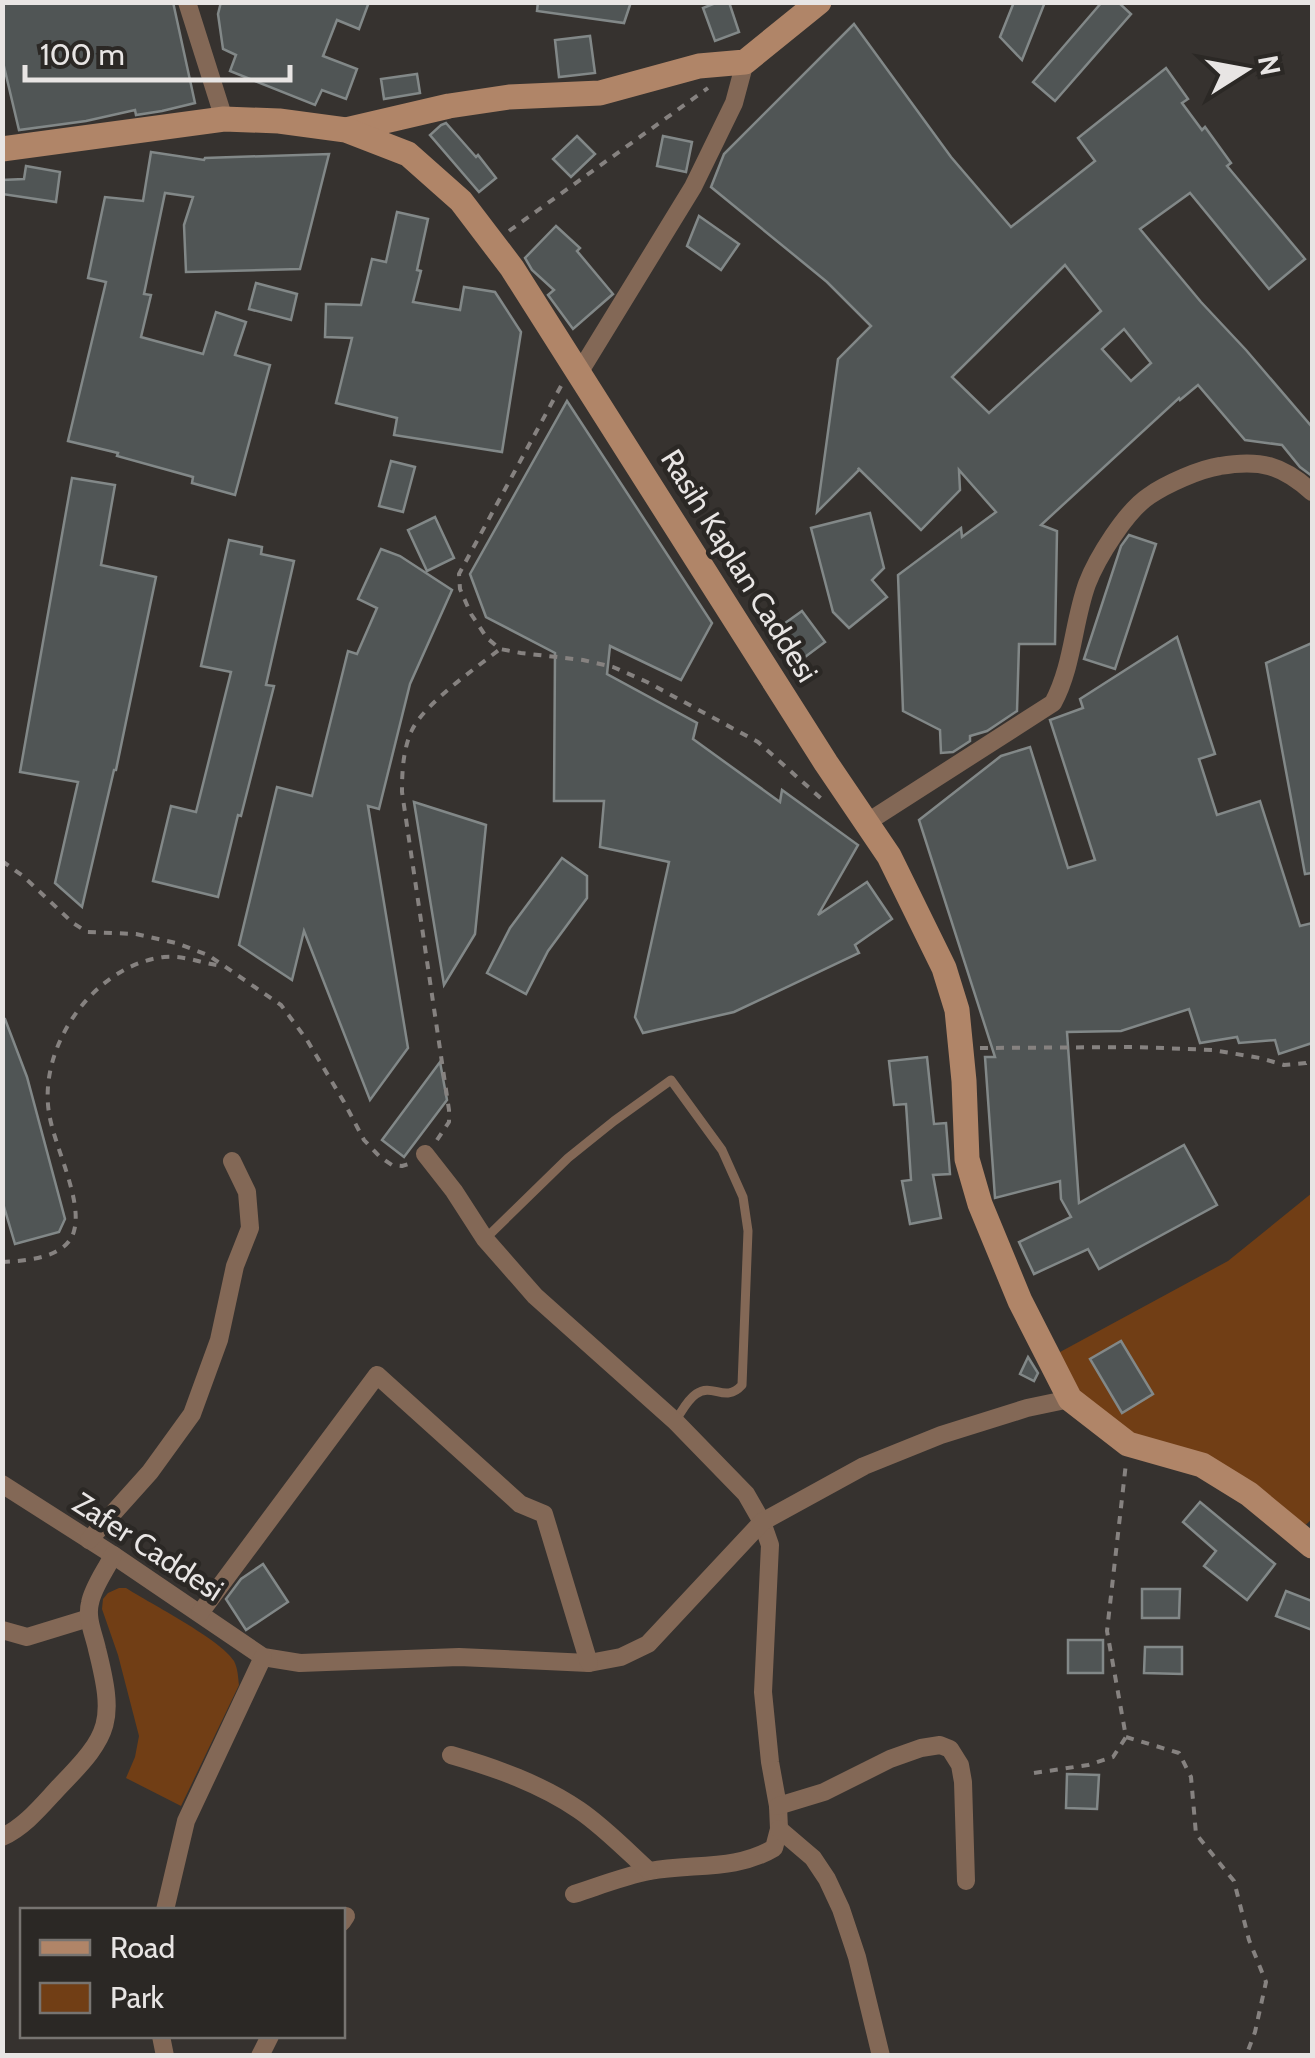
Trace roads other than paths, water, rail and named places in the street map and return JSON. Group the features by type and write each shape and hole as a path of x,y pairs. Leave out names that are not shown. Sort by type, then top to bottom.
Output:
{"street":[{"path":"187,2 224,119"},
{"path":"346,130 449,106 509,97 600,92 699,66 745,62 818,2"},
{"path":"576,369 693,187 734,103 745,62"},
{"name":"Rasih Kaplan Caddesi","path":"2,149 224,119 280,121 346,130 408,154 461,200 512,268 889,856 944,968 957,1010 967,1159 980,1204 1020,1301 1070,1399 1128,1444 1202,1465 1248,1494 1312,1546"},
{"path":"866,823 1054,703 1066,676 1087,584 1110,538 1147,496 1208,468 1244,462 1272,465 1312,492"},
{"path":"425,1154 485,1238 535,1296 675,1421 746,1494 770,1545 764,1692 778,1806 779,1829 774,1848 760,1857 734,1864 650,1871 574,1894"},
{"path":"89,1540 150,1472 192,1414 199,1396 219,1340 235,1266 250,1228 247,1192 232,1161"},
{"path":"200,1614 377,1375 520,1504 544,1514 589,1663"},
{"path":"165,1908 186,1821 263,1657 300,1662 459,1656 589,1663 621,1657 648,1644 762,1522 864,1466 926,1441 1027,1408 1070,1399"},
{"name":"Zafer Caddesi","path":"2,1484 263,1657"},
{"path":"2,1837 40,1807 91,1754 103,1731 108,1716 106,1693 89,1618 90,1604 113,1555"},
{"path":"2,1630 27,1637 89,1618"},
{"path":"778,1806 824,1792 921,1748 940,1745 950,1749 960,1765 963,1782 966,1882"},
{"path":"452,1755 520,1778 554,1795 582,1812 650,1871"},
{"path":"779,1829 813,1858 827,1880 857,1956 881,2056"}],"lane":[{"path":"485,1238 568,1158 672,1080 730,1164 743,1197 748,1231 742,1384 734,1393 697,1394 675,1421"}]}
